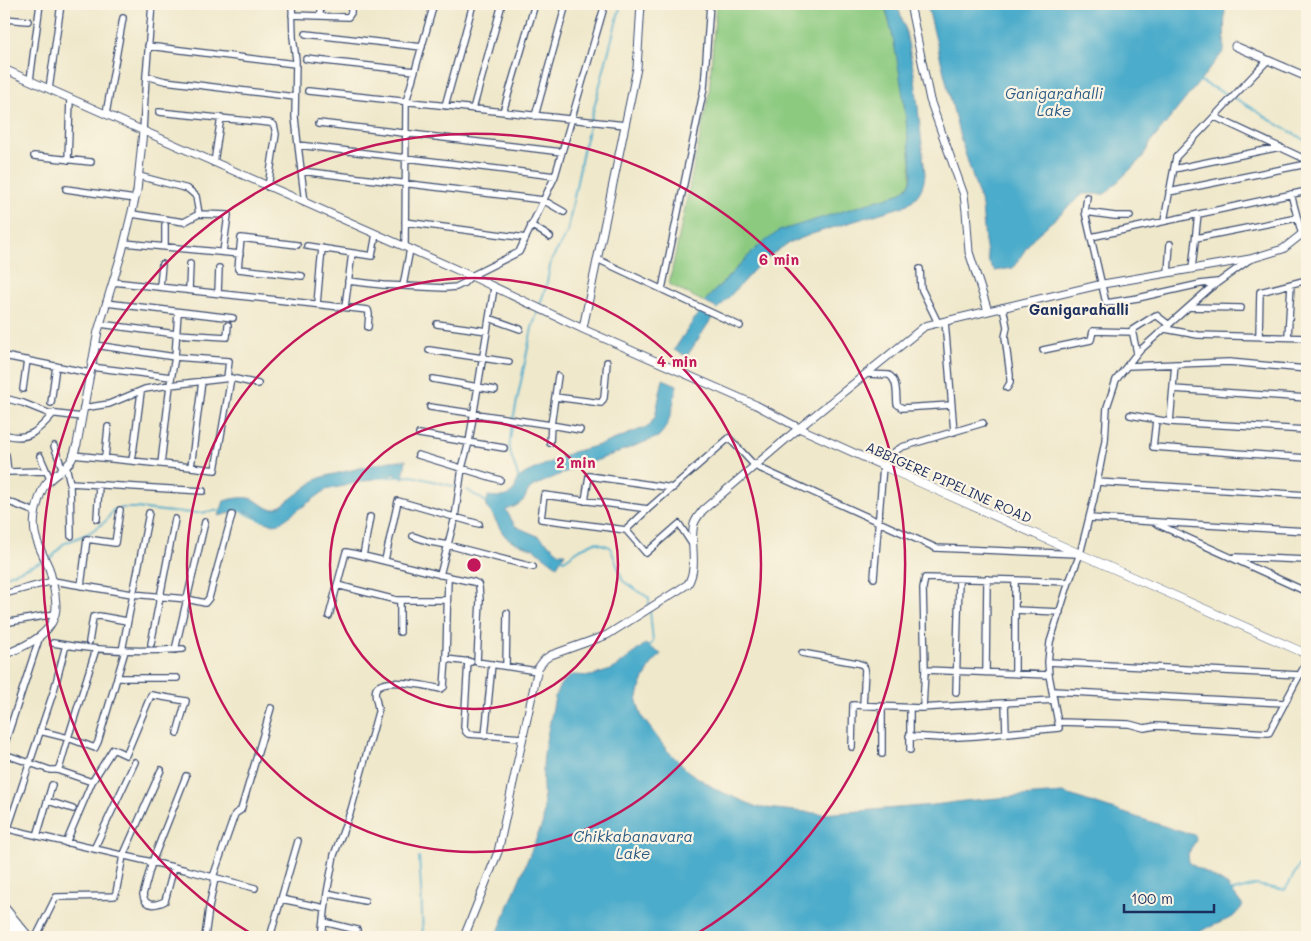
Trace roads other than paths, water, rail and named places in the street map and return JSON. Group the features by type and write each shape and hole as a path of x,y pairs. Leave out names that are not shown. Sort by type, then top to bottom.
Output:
{"main road":[{"name":"ABBIGERE PIPELINE ROAD","path":"883,466 1307,655"},
{"path":"4,908 28,937"},
{"path":"4,918 19,937"}],"street":[{"path":"30,80 40,4"},
{"path":"49,89 61,4"},
{"path":"4,655 20,648 48,630 55,614 53,581 34,535 35,512 40,494 45,485 72,460 77,444 100,324 132,214 139,176 152,4"},
{"path":"292,4 296,64 295,117 305,203"},
{"path":"320,4 320,16"},
{"path":"292,15 348,17 351,13 351,4"},
{"path":"403,286 407,248 405,222 406,102 434,4"},
{"path":"445,106 473,4"},
{"path":"472,109 502,4"},
{"path":"503,112 535,4"},
{"path":"535,116 566,4"},
{"path":"348,281 403,286 456,287 464,283 471,276 518,252 555,176 605,4"},
{"path":"583,328 637,68 641,4"},
{"path":"662,289 704,88 710,4"},
{"path":"910,4 930,100 964,195 969,252 988,312"},
{"path":"106,114 123,18"},
{"path":"4,19 28,21"},
{"path":"306,34 422,47"},
{"path":"148,46 296,64"},
{"path":"1235,46 1307,77"},
{"path":"306,59 415,71"},
{"path":"1164,221 1176,157 1268,60"},
{"name":"ABBIGERE PIPELINE ROAD","path":"4,69 471,276 756,405 799,428 883,466"},
{"path":"146,76 165,81 295,97"},
{"path":"308,91 625,125"},
{"path":"68,160 70,98"},
{"path":"159,112 221,117 274,125 276,134 268,187"},
{"path":"214,163 221,117"},
{"path":"1215,117 1307,160"},
{"path":"320,123 562,152"},
{"path":"298,145 555,176"},
{"path":"1174,169 1280,147"},
{"path":"34,156 91,162"},
{"path":"1169,192 1307,164"},
{"path":"301,171 543,200 564,212"},
{"path":"139,176 188,189 196,196 199,214"},
{"path":"66,189 135,199"},
{"path":"1091,237 1307,190"},
{"path":"464,937 498,852 538,668 551,655 607,635 688,584 693,567 694,522 703,510 799,428 924,326 1103,284 1250,259 1283,249 1305,234 1297,218 1291,194"},
{"path":"1087,198 1084,212 1103,284 1106,303 1218,282"},
{"path":"1084,212 1130,216"},
{"path":"132,214 184,222 199,214 228,215 223,252"},
{"path":"1192,269 1198,214"},
{"path":"1196,238 1297,218"},
{"path":"405,222 526,238"},
{"path":"165,225 165,247"},
{"path":"531,225 550,237"},
{"path":"307,246 372,256 376,234"},
{"path":"297,245 241,238 238,269 302,276"},
{"path":"124,243 240,254"},
{"path":"1168,273 1170,244"},
{"path":"317,304 322,248"},
{"path":"345,307 352,253"},
{"path":"597,258 740,326"},
{"path":"909,736 940,738 1059,728 1049,674 1050,642 1080,554 1105,441 1107,408 1116,380 1137,354 1189,307 1209,289 1250,259"},
{"path":"160,287 162,264"},
{"path":"189,290 190,264"},
{"path":"218,293 220,268"},
{"path":"920,269 921,288 941,322 954,432"},
{"path":"1259,336 1260,292 1307,280"},
{"path":"113,282 368,310 368,327"},
{"path":"1288,337 1291,284"},
{"path":"440,575 455,517 494,288"},
{"path":"106,303 233,318"},
{"path":"1189,307 1241,308"},
{"path":"1002,308 1007,327 1004,337 1010,375 1008,388"},
{"path":"161,464 178,312"},
{"path":"1137,354 1132,330 1156,315 1167,327 1198,335 1307,338"},
{"path":"489,318 520,329"},
{"path":"100,324 176,334 227,337 228,325"},
{"path":"437,324 487,331"},
{"path":"1042,350 1092,340 1093,331 1133,332"},
{"path":"73,455 216,470 229,378 229,361 174,357 95,345"},
{"path":"429,350 509,362"},
{"path":"4,356 56,366 171,376"},
{"path":"23,389 28,360"},
{"path":"555,397 600,403 604,398 607,362"},
{"path":"1128,366 1229,362 1307,368"},
{"path":"1170,422 1175,364"},
{"path":"52,402 56,366"},
{"path":"866,374 889,374 892,376 895,379 898,404 902,408 951,405"},
{"path":"550,443 558,376"},
{"path":"83,408 110,404 145,389 170,385 229,378 258,384"},
{"path":"433,379 495,390"},
{"path":"191,467 202,381"},
{"path":"1173,389 1307,398"},
{"path":"132,461 140,392"},
{"path":"4,398 48,412 82,417"},
{"path":"430,407 580,430"},
{"path":"8,435 17,438 27,437 42,426 54,413"},
{"path":"1130,415 1170,422 1307,430"},
{"path":"1156,420 1153,447 1307,458"},
{"path":"874,578 883,466 894,451 902,447 983,423"},
{"path":"105,458 108,427"},
{"path":"418,434 504,448"},
{"path":"626,530 729,438 755,466 936,548 1080,554"},
{"path":"54,446 70,483 71,536"},
{"path":"6,455 8,472 46,470"},
{"path":"40,456 50,479"},
{"path":"418,456 500,480"},
{"path":"585,501 589,476 673,488"},
{"path":"1097,482 1307,495"},
{"path":"70,483 203,491"},
{"path":"97,519 99,485"},
{"path":"648,509 544,495 541,519 626,530 646,553 679,524 694,547"},
{"path":"4,500 35,512"},
{"path":"384,560 398,501 479,524"},
{"path":"81,586 87,539 115,543 120,510"},
{"path":"40,731 68,738 95,748 98,742 117,678 149,513"},
{"path":"4,594 53,581 132,594 187,599 205,603 208,601 217,573 232,515"},
{"path":"363,556 370,517"},
{"path":"1089,518 1307,530"},
{"path":"151,644 175,519"},
{"path":"175,650 205,522"},
{"path":"1153,522 1307,592"},
{"path":"413,536 430,542 533,567"},
{"path":"330,616 346,552 474,582 479,587 478,662"},
{"path":"1230,557 1307,560"},
{"path":"322,937 334,855 351,810 379,708 375,694 376,689 384,683 390,682 416,684 441,689 444,686 448,577"},
{"path":"923,708 925,670 923,588 925,578 1069,582"},
{"path":"956,692 959,579"},
{"path":"986,673 987,579"},
{"path":"1015,673 1016,580"},
{"path":"337,585 396,600 447,600"},
{"path":"400,600 400,632"},
{"path":"1015,610 1060,612"},
{"path":"506,666 507,613"},
{"path":"4,623 55,614"},
{"path":"88,642 93,617 127,621"},
{"path":"4,746 40,635"},
{"path":"53,643 66,646 123,651 183,649"},
{"path":"66,646 30,763 6,828 255,888"},
{"path":"57,770 60,766 96,649"},
{"path":"802,653 863,665 865,668 863,706"},
{"path":"446,659 537,671"},
{"path":"468,661 464,727 466,732 468,734 486,736 523,738"},
{"path":"1058,722 1129,724 1139,728 1156,726 1269,733 1307,661"},
{"path":"1048,662 1300,674"},
{"path":"486,736 492,664"},
{"path":"925,670 1049,674"},
{"path":"117,678 177,678"},
{"path":"1052,691 1285,703"},
{"path":"66,843 92,782 113,750 126,754 151,695 186,701 177,733"},
{"path":"852,747 853,705 923,708 1054,700"},
{"path":"1005,703 1006,733"},
{"path":"882,707 882,754"},
{"path":"205,937 214,878 235,814 241,810 271,708"},
{"path":"910,708 910,750"},
{"path":"4,754 92,782"},
{"path":"94,849 135,762"},
{"path":"36,937 56,898 114,896 117,890 123,856 160,770"},
{"path":"174,867 165,901 151,905 146,902 143,895 152,862 186,776"},
{"path":"37,836 52,785"},
{"path":"48,801 73,809"},
{"path":"270,937 298,841"},
{"path":"327,893 364,901"},
{"path":"281,899 325,908"},
{"path":"324,922 357,930"}],"water":[{"path":"897,4 905,28 915,79 925,174 919,193 904,206 812,234 787,244 762,261 718,309 704,302 755,249 779,231 898,194 906,189 910,183 912,176 911,160 899,71 885,5"},
{"name":"Ganigarahalli Lake","path":"927,4 1225,4 1224,51 1151,142 1142,158 1105,194 1083,194 1033,238 1013,268 995,271 989,263 982,206 960,137"},
{"path":"701,309 714,315 687,356 674,350"},
{"path":"663,379 677,385 669,420 658,437 579,466 532,487 521,502 506,510 517,527 540,537 560,553 565,553 557,566 534,549 506,537 486,507 488,496 504,497 514,490 517,479 526,473 573,452 603,444 649,426 655,417"},
{"path":"406,460 403,479 395,474 326,490 280,523 270,524 247,512 233,512 219,516 224,501 248,498 268,508 276,508 317,479 390,461"},
{"name":"Chikkabanavara Lake","path":"645,644 661,654 651,665 641,685 637,701 642,717 666,749 689,772 717,790 757,807 823,814 1063,793 1195,835 1196,840 1188,854 1189,863 1227,885 1243,906 1233,917 1190,937 496,937 543,822 545,749 555,697 560,685 573,675 591,676 611,670"}],"waterway":[{"path":"539,307 546,287 551,261 567,233 584,146 621,4"},
{"path":"1198,80 1240,101 1307,141"},
{"path":"519,479 509,449 512,425 532,328 538,311"},
{"path":"376,478 412,476 457,487"},
{"path":"467,490 488,503"},
{"path":"47,559 52,557 63,544 89,533 106,521 113,510 136,508 199,513 221,510"},
{"path":"240,511 263,521"},
{"path":"561,558 564,560 595,542 610,547 623,581 649,598 649,606"},
{"path":"4,577 43,561"},
{"path":"648,647 653,642 650,611"},
{"path":"1230,892 1256,885 1285,890 1307,852"},
{"path":"419,857 423,937"}],"district":[{"name":"Ganigarahalli","path":"1079,309"}]}
